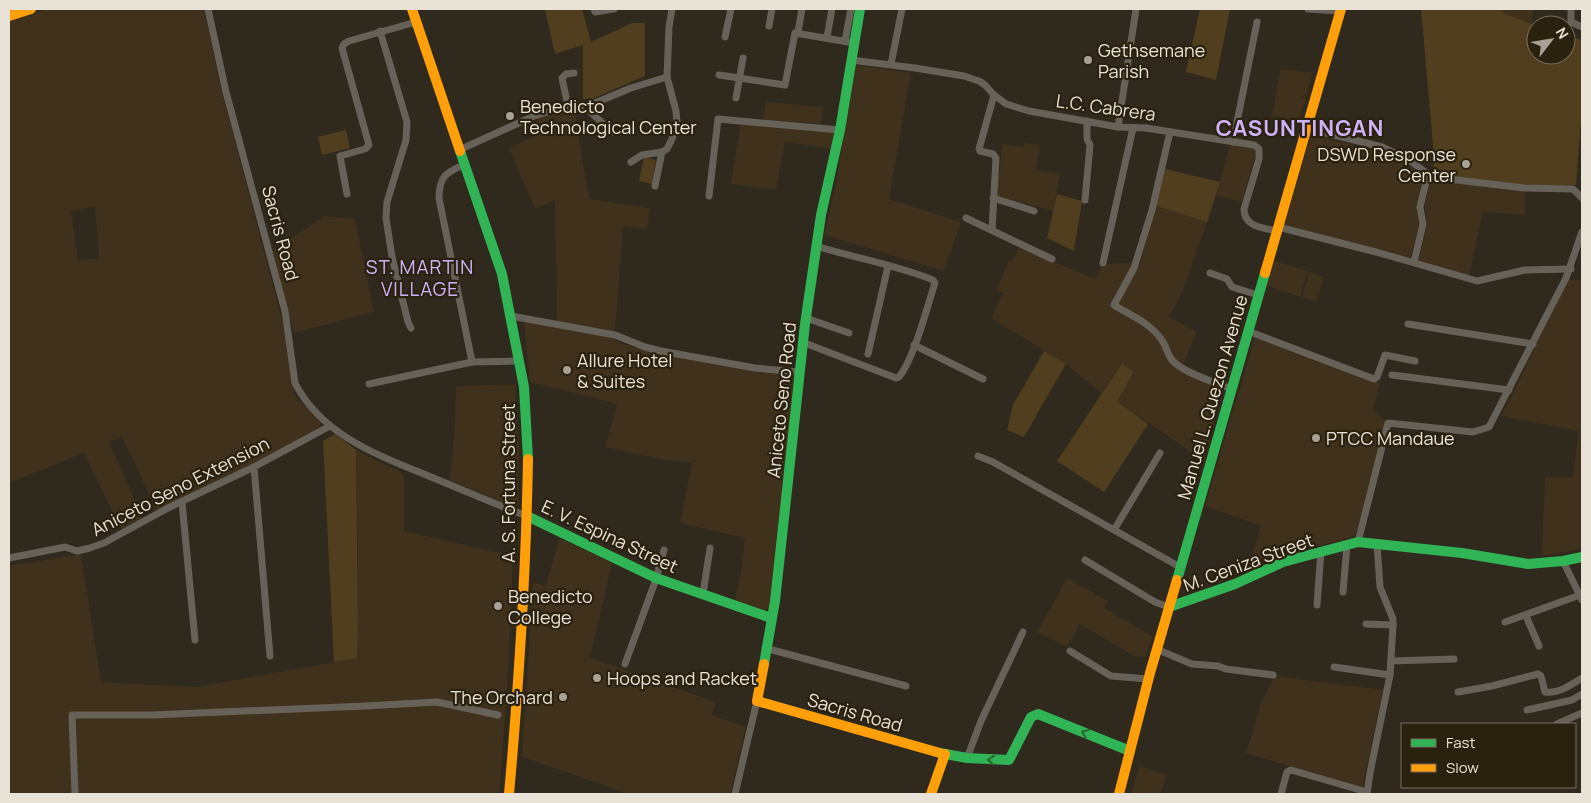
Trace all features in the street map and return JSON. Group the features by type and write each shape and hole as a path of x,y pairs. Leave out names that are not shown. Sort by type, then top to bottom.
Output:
{"street":[{"path":"9,16 31,9"},
{"name":"Sacris Road","path":"208,9 226,92 285,311 295,383 305,399 330,426 356,444"},
{"name":"A. S. Fortuna Street","path":"412,9 502,274 520,361 527,423 527,516 518,697 509,794"},
{"path":"594,9 595,12 614,9"},
{"path":"631,162 642,155 662,152 667,149 677,123 676,111 666,77 672,9"},
{"path":"724,37 731,9"},
{"path":"769,26 772,9"},
{"path":"798,32 802,9"},
{"path":"827,37 832,9"},
{"name":"Aniceto Seno Road","path":"735,794 757,701 774,601 795,422 802,342 816,246 840,130 851,60 849,42 855,9"},
{"path":"891,64 902,9"},
{"path":"1118,127 1136,9"},
{"path":"1308,9 1341,10"},
{"path":"1570,9 1571,22 1582,27"},
{"name":"Manuel L. Quezon Avenue","path":"1119,794 1156,649 1341,10"},
{"path":"347,194 340,156 365,150 369,145 342,48 349,41 416,22"},
{"path":"1234,142 1257,22"},
{"path":"380,31 407,122 406,140 387,202 386,218 392,257 411,328"},
{"path":"719,75 785,85 795,33 849,42"},
{"path":"736,98 743,58"},
{"name":"L.C. Cabrera","path":"851,60 891,64 964,76 979,81 1006,104 1030,111 1118,127 1170,132 1254,145 1259,149 1259,159 1244,209 1246,219 1255,226 1277,229"},
{"path":"568,106 562,78 566,74 574,73"},
{"path":"459,150 534,116 568,106 590,106 631,88 666,77"},
{"path":"992,230 996,158 993,154 980,151 980,149 994,95"},
{"path":"584,106 612,132"},
{"path":"709,196 718,118 840,130"},
{"path":"1085,200 1090,144 1086,139 1087,121"},
{"path":"1103,263 1133,128"},
{"path":"1306,128 1350,138 1382,148 1409,160 1432,177 1524,188 1573,189 1582,198"},
{"path":"1170,132 1152,210 1134,268 1114,305 1156,332 1171,359 1182,368 1231,389"},
{"path":"655,186 662,152"},
{"path":"464,165 452,169 445,175 441,183 440,198 472,362"},
{"path":"1414,262 1423,224 1420,207 1428,174"},
{"path":"994,198 1034,211"},
{"path":"966,218 1052,258"},
{"path":"1277,229 1414,262 1477,281 1525,270 1570,269"},
{"path":"1358,542 1388,423 1473,432 1489,427 1570,269 1582,232"},
{"path":"802,342 896,378 901,376 914,345 935,282 910,271 816,246"},
{"path":"868,354 888,266"},
{"path":"1210,273 1227,279 1232,286 1258,295"},
{"path":"511,316 615,335 661,351 755,368 798,372"},
{"path":"806,318 850,333"},
{"path":"1408,324 1533,344"},
{"path":"1248,331 1374,379 1377,377 1384,356 1415,361"},
{"path":"914,345 983,379"},
{"path":"369,384 472,362 520,361"},
{"path":"1392,375 1509,390"},
{"name":"Aniceto Seno Extension","path":"9,558 65,547 77,551 104,543 168,508 254,467 330,426"},
{"name":"E. V. Espina Street","path":"356,444 484,500 527,516 656,578 771,618"},
{"path":"1114,530 1160,453"},
{"path":"978,456 993,462 1180,567"},
{"path":"254,467 270,656"},
{"path":"182,502 195,640"},
{"name":"M. Ceniza Street","path":"1085,560 1155,602 1169,607 1235,584 1282,562 1358,542 1462,553 1528,564 1563,561 1582,557"},
{"path":"1281,794 1287,772 1290,770 1367,793 1392,661 1393,619 1380,587 1377,544"},
{"path":"1343,592 1347,545"},
{"path":"703,594 710,548"},
{"path":"625,664 664,550"},
{"path":"1317,605 1321,552"},
{"path":"1505,622 1581,598 1563,561"},
{"path":"1526,616 1539,646"},
{"path":"1366,624 1393,625"},
{"path":"967,758 981,721 1023,632"},
{"path":"765,648 906,686"},
{"path":"1156,649 1192,664 1218,666 1226,669 1272,675"},
{"path":"1070,651 1111,676 1148,679"},
{"path":"1392,661 1454,659"},
{"path":"1334,667 1390,675"},
{"path":"1458,692 1492,686 1538,674 1541,676 1545,692 1558,691 1582,678"},
{"path":"1527,710 1572,700 1582,694"},
{"name":"Sacris Road","path":"757,701 945,754 967,758 1009,760 1031,717 1038,714 1130,751"},
{"path":"75,794 72,715 152,715 437,702 498,715"},
{"path":"1559,723 1582,713"},
{"path":"931,794 945,754"}],"shaded area":[{"path":"48,9 204,9 222,92 284,328 294,392 297,398 321,422 319,429 248,467 157,511 122,437 109,442 143,518 121,529 84,453 9,483 9,21","holes":["95,207 99,258 78,260 71,211"]},
{"path":"545,9 582,9 591,42 632,23 645,23 645,76 592,99 583,99 583,45 555,54"},
{"path":"1200,9 1230,9 1216,80 1186,72"},
{"path":"1421,9 1503,9 1503,13 1526,21 1526,65 1576,65 1576,38 1582,40 1582,109 1576,185 1523,185 1433,174 1434,156"},
{"path":"1503,9 1533,9 1533,15 1526,15 1526,21 1503,13"},
{"path":"856,65 911,73 889,199 961,222 944,271 824,235 834,193"},
{"path":"1280,69 1312,73 1306,97 1300,96 1306,98 1298,121 1272,116"},
{"path":"766,102 823,107 821,124 763,120"},
{"path":"575,110 590,199 650,208 647,229 623,226 615,331 557,321 555,200 535,209 509,148 541,133 536,118 557,111"},
{"path":"741,122 835,131 832,149 785,142 776,190 731,184"},
{"path":"346,130 350,148 322,155 318,137"},
{"path":"1311,135 1366,148 1390,156 1424,175 1417,207 1419,225 1410,260 1284,226"},
{"path":"1024,143 1040,145 1036,170 1060,174 1053,211 997,196 1002,144 1024,147"},
{"path":"1230,144 1252,148 1256,152 1242,202 1216,196"},
{"path":"644,157 656,160 652,184 639,181"},
{"path":"1165,169 1220,182 1207,222 1156,206"},
{"path":"1430,179 1525,192 1525,215 1483,212 1469,276 1418,262 1427,226 1425,205"},
{"path":"1057,194 1082,201 1074,251 1047,238"},
{"path":"1156,206 1207,222 1182,293 1169,317 1197,332 1183,364 1224,383 1204,461 1117,401 1134,372 1122,363 1101,393 1066,364 991,318 1003,293 996,290 1009,261 1013,261 1019,247 1095,279 1103,264 1131,263 1139,267"},
{"path":"325,216 355,219 374,312 294,333 272,251"},
{"path":"1272,260 1308,271 1300,297 1264,285"},
{"path":"1309,272 1324,277 1317,302 1302,297"},
{"path":"1567,280 1582,280 1582,549 1542,556 1545,477 1573,478 1578,431 1501,416"},
{"path":"524,321 612,337 620,343 655,353 794,375 770,608 765,610 735,600 745,538 680,523 692,463 661,459 605,447 617,404 530,382"},
{"path":"1255,337 1380,383 1373,411 1386,420 1358,530 1355,535 1350,538 1250,562 1261,526 1205,506"},
{"path":"1044,351 1066,364 1024,437 1007,430 1013,405"},
{"path":"1122,363 1134,372 1117,401 1148,424 1104,492 1057,461"},
{"path":"515,384 519,448 518,506 507,504 450,480 456,386"},
{"path":"335,434 356,450 358,632 357,658 334,662 323,441"},
{"path":"356,450 404,474 404,531 513,556 507,693 499,794 9,794 9,566 81,554 101,682 196,687 357,658"},
{"path":"559,538 612,563 590,658 716,702 712,715 746,727 730,794 629,794 522,757 533,582 546,586"},
{"path":"1067,578 1108,601 1104,608 1152,636 1145,657 1134,656 1080,624 1067,647 1037,632"},
{"path":"1275,676 1383,690 1362,789 1246,753 1261,703"},
{"path":"1139,766 1166,774 1161,794 1131,794"}],"traffic: fast":[{"path":"764,664 775,601 805,324 821,215 840,130 860,9"},
{"path":"460,151 502,274 524,387 528,459"},
{"path":"1177,580 1265,273"},
{"path":"527,516 656,578 771,618"},
{"path":"1169,607 1235,584 1283,562 1358,542 1462,553 1528,564 1563,561 1582,557"},
{"path":"940,753 967,758 1009,760 1031,717 1038,714 1130,751"}],"traffic: slow":[{"path":"9,16 31,9"},
{"path":"412,9 460,151"},
{"path":"1265,273 1341,9"},
{"path":"509,794 522,627 528,459"},
{"path":"1119,794 1150,673 1177,580"},
{"path":"764,664 757,701 940,753"},
{"path":"931,794 945,754"}],"place":[{"name":"Gethsemane Parish","path":"1088,60"},
{"name":"Benedicto Technological Center","path":"510,116"},
{"name":"DSWD Response Center","path":"1466,164"},
{"name":"Allure Hotel & Suites","path":"567,370"},
{"name":"PTCC Mandaue","path":"1316,438"},
{"name":"Benedicto College","path":"498,606"},
{"name":"Hoops and Racket","path":"597,678"},
{"name":"The Orchard","path":"563,697"}],"district":[{"name":"CASUNTINGAN","path":"1300,128"},
{"name":"ST. MARTIN VILLAGE","path":"420,278"}]}
